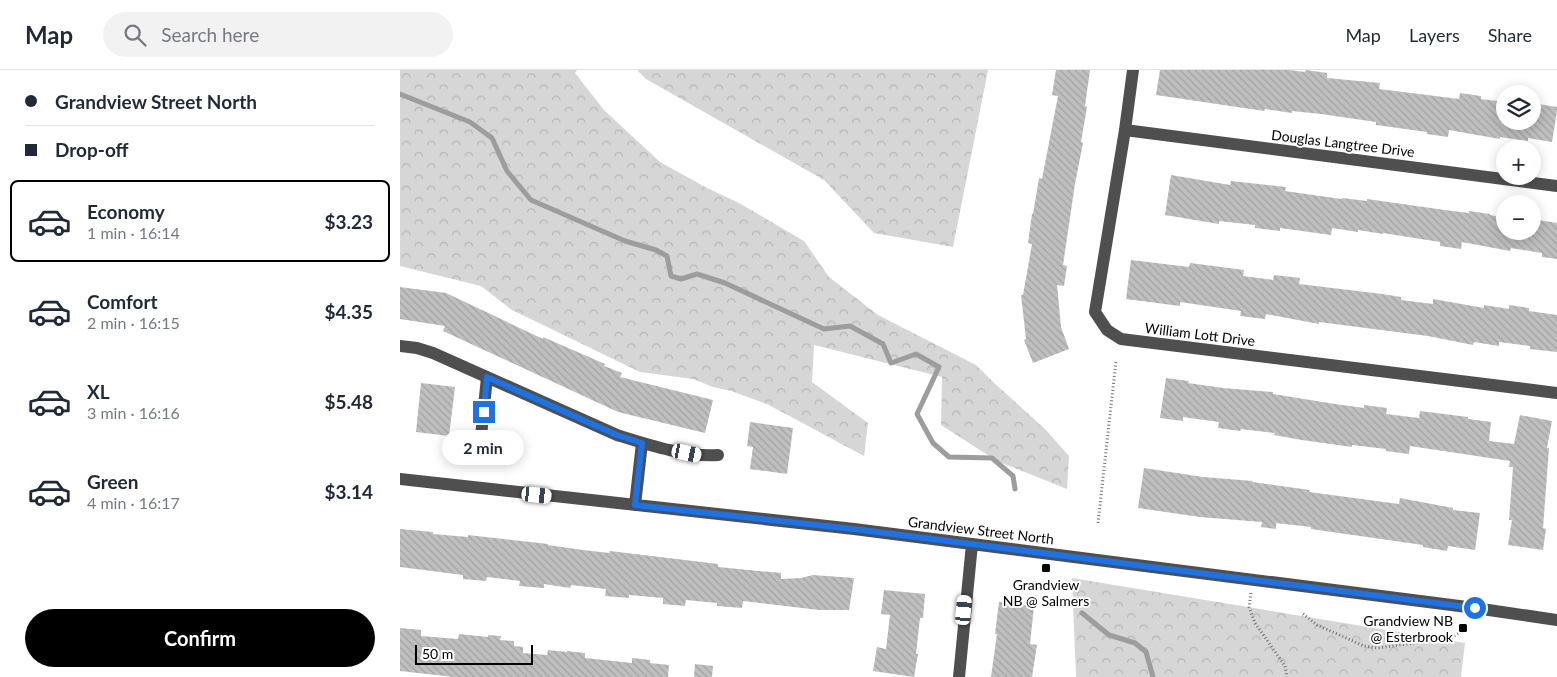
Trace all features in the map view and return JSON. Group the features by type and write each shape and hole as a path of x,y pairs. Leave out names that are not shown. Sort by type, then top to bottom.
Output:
{"street":[{"name":"William Lott Drive","path":"1133,70 1095,312 1107,330 1121,339 1557,393"},
{"name":"Douglas Langtree Drive","path":"1125,130 1557,186"},
{"path":"400,346 417,348 433,353 617,435 642,443 702,456 718,455"},
{"path":"480,446 487,377"},
{"path":"635,505 642,443"},
{"name":"Grandview Street North","path":"400,480 854,529 1557,620"},
{"path":"959,677 967,577 972,544"}],"path":[{"path":"1098,523 1116,361"},
{"path":"1252,580 1249,607 1255,623 1286,666 1286,677"},
{"path":"1303,614 1317,625 1364,646 1378,648 1451,638 1459,634"}],"green space":[{"path":"400,70 577,70 575,73 604,110 660,162 739,203 804,241 829,277 878,315 976,365 1045,429 1069,456 1067,489 997,461 941,425 942,377 814,345 812,382 868,423 864,456 767,404 693,379 640,372 512,310 481,286 400,266"},
{"path":"637,70 988,70 953,247 874,233 824,180 646,79"},
{"path":"1072,578 1465,643 1461,677 1076,677"}],"building":[{"path":"1056,70 1090,70 1085,106 1087,107 1081,142 1083,143 1063,265 1067,266 1064,286 1057,285 1061,327 1069,349 1033,363 1024,340 1026,339 1021,295 1023,295 1032,244 1028,243 1032,214 1039,178 1042,179 1058,96 1052,95"},
{"path":"1160,70 1289,70 1305,72 1306,70 1327,73 1327,78 1380,83 1379,89 1459,99 1460,93 1481,96 1481,99 1496,101 1496,130 1541,130 1541,104 1557,107 1557,111 1552,142 1528,138 1528,140 1521,140 1500,137 1500,139 1449,130 1448,137 1376,125 1376,122 1321,114 1292,111 1292,113 1265,109 1264,111 1156,95"},
{"path":"1171,175 1230,185 1231,181 1286,187 1285,191 1341,199 1367,201 1367,199 1469,213 1469,211 1490,214 1496,216 1496,240 1541,240 1541,220 1557,223 1557,259 1542,257 1542,253 1511,248 1510,251 1462,242 1461,249 1440,246 1440,242 1358,230 1358,232 1332,228 1331,235 1280,228 1280,231 1255,228 1255,225 1219,221 1219,224 1165,215"},
{"path":"1131,260 1189,267 1190,263 1244,270 1243,276 1273,280 1274,275 1300,278 1299,284 1382,294 1401,297 1401,300 1433,304 1433,299 1484,308 1484,305 1509,309 1509,305 1529,308 1529,311 1557,315 1557,352 1530,349 1530,346 1499,342 1499,346 1474,342 1473,345 1428,336 1319,322 1319,324 1266,314 1265,319 1240,316 1241,311 1180,302 1180,306 1126,299"},
{"path":"400,287 446,293 543,339 543,337 605,364 604,366 622,373 620,377 713,400 705,433 618,412 443,331 445,326 400,319"},
{"path":"1166,378 1223,388 1273,392 1273,394 1364,408 1364,405 1387,408 1386,414 1419,418 1420,411 1468,417 1468,419 1491,422 1489,441 1514,444 1520,415 1552,421 1547,448 1549,448 1543,528 1546,529 1543,550 1508,545 1512,520 1509,520 1513,467 1509,467 1510,461 1410,446 1409,454 1386,451 1386,449 1352,445 1352,447 1274,435 1275,433 1218,428 1219,422 1183,417 1183,421 1160,418"},
{"path":"421,383 455,387 449,436 416,432"},
{"path":"750,422 793,428 787,474 750,469 753,447 747,446"},
{"path":"1144,468 1203,477 1253,481 1310,490 1309,492 1399,504 1400,498 1453,508 1453,510 1480,513 1475,550 1448,546 1447,551 1423,547 1423,545 1311,529 1311,527 1276,523 1276,529 1261,527 1262,522 1200,517 1138,508"},
{"path":"400,529 718,564 718,567 781,573 781,579 813,575 854,578 849,610 819,610 743,601 742,608 717,606 717,603 686,600 685,606 663,604 663,598 629,595 629,598 605,596 606,589 571,585 570,588 544,584 544,588 519,586 520,581 487,577 486,581 463,579 463,575 400,567"},
{"path":"884,590 925,594 923,618 920,618 916,654 918,654 914,677 873,671 877,647 886,649 890,615 881,614"},
{"path":"999,602 1034,606 1030,644 1037,645 1032,677 991,677"},
{"path":"400,628 421,630 421,636 458,639 459,634 488,637 488,635 501,636 500,640 514,641 514,646 523,647 523,653 547,655 548,650 567,651 585,653 585,658 632,663 632,658 650,660 650,663 669,665 668,677 454,677 400,671"},
{"path":"695,664 713,666 712,677 694,677"}],"waterway":[{"path":"400,94 470,122 492,138 507,171 531,200 625,241 656,250 667,256 671,276 681,279 697,274 725,283 824,329 850,326 883,344 891,363 916,354 939,367 917,414 933,443 949,457 992,458 1013,476 1015,489"},
{"path":"1082,613 1109,635 1135,643 1146,652 1153,677"}],"place":[{"name":"Grandview NB @ Salmers","path":"1046,568"},
{"name":"Grandview NB @ Esterbrook","path":"1463,628"}],"route":[{"path":"484,412 487,377 617,435 642,443 635,505 854,529 1475,608"}]}
